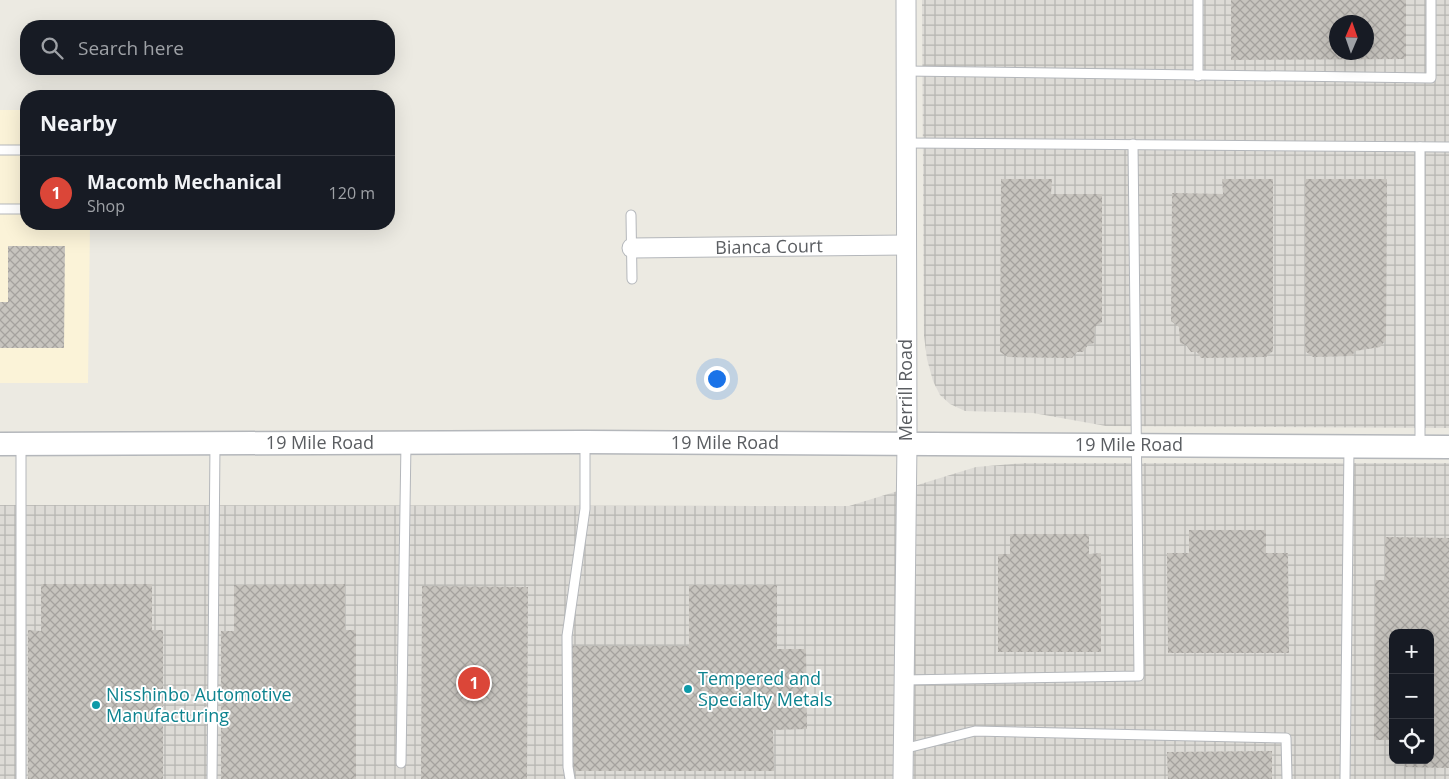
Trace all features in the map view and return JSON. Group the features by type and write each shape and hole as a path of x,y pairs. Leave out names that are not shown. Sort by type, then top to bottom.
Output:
{"street":[{"name":"Merrill Road","path":"903,779 907,443 906,0"},
{"name":"Bianca Court","path":"632,248 906,245"},
{"name":"19 Mile Road","path":"11,444 585,442 1449,447"}],"lane":[{"path":"1198,0 1198,76"},
{"path":"906,72 1431,78 1431,0"},
{"path":"906,143 1449,147"},
{"path":"904,680 1139,676 1133,144"},
{"path":"1420,147 1420,447"},
{"path":"0,150 20,150"},
{"path":"0,209 20,209"},
{"path":"631,214 632,280"},
{"path":"570,779 568,767 567,636 585,509 585,442"},
{"path":"401,763 406,443"},
{"path":"11,444 21,779"},
{"path":"212,779 215,444"},
{"path":"1345,779 1349,446"},
{"path":"903,749 975,731 1286,738 1287,779"}],"shaded area":[{"path":"922,0 1449,0 1449,428 1106,426 1033,413 965,411 950,404 940,395 933,381 927,359 924,336"},
{"path":"0,110 20,110 20,230 90,230 88,383 0,383"},
{"path":"1025,463 1449,463 1449,779 0,779 0,505 849,506 976,467"}],"building":[{"path":"1231,0 1406,0 1406,59 1374,59 1374,15 1329,15 1329,59 1231,60"},
{"path":"1001,179 1052,179 1051,194 1102,194 1102,322 1095,327 1094,343 1088,345 1083,352 1077,352 1072,358 1008,357 1000,352"},
{"path":"1222,179 1273,179 1273,351 1266,357 1201,358 1197,352 1191,352 1186,345 1180,343 1179,327 1171,321 1172,193 1223,194"},
{"path":"1305,179 1387,179 1386,340 1380,347 1355,351 1352,356 1313,357 1305,351"},
{"path":"8,246 65,246 64,348 0,348 0,302 8,302"},
{"path":"1189,530 1266,530 1266,553 1288,553 1289,653 1168,653 1167,553 1189,553"},
{"path":"1010,534 1089,534 1089,554 1101,553 1101,652 998,652 998,554 1010,554"},
{"path":"1385,537 1449,538 1449,768 1405,767 1405,764 1434,764 1434,629 1389,629 1389,740 1374,740 1375,580 1385,580"},
{"name":"Nisshinbo Automotive Manufacturing","path":"41,584 152,584 152,630 163,630 163,779 28,779 28,630 41,631"},
{"path":"345,584 345,630 356,630 356,779 221,779 221,631 234,631 234,585"},
{"name":"Tempered and Specialty Metals","path":"689,585 777,585 777,649 806,649 807,729 773,730 774,771 569,771 569,646 689,646"},
{"path":"422,586 528,587 527,779 421,779"},
{"path":"1272,751 1272,779 1168,779 1167,752"}],"place":[{"name":"Macomb Mechanical","path":"474,683"},
{"name":"Tempered and Specialty Metals","path":"688,689"},
{"name":"Nisshinbo Automotive Manufacturing","path":"96,705"}]}
